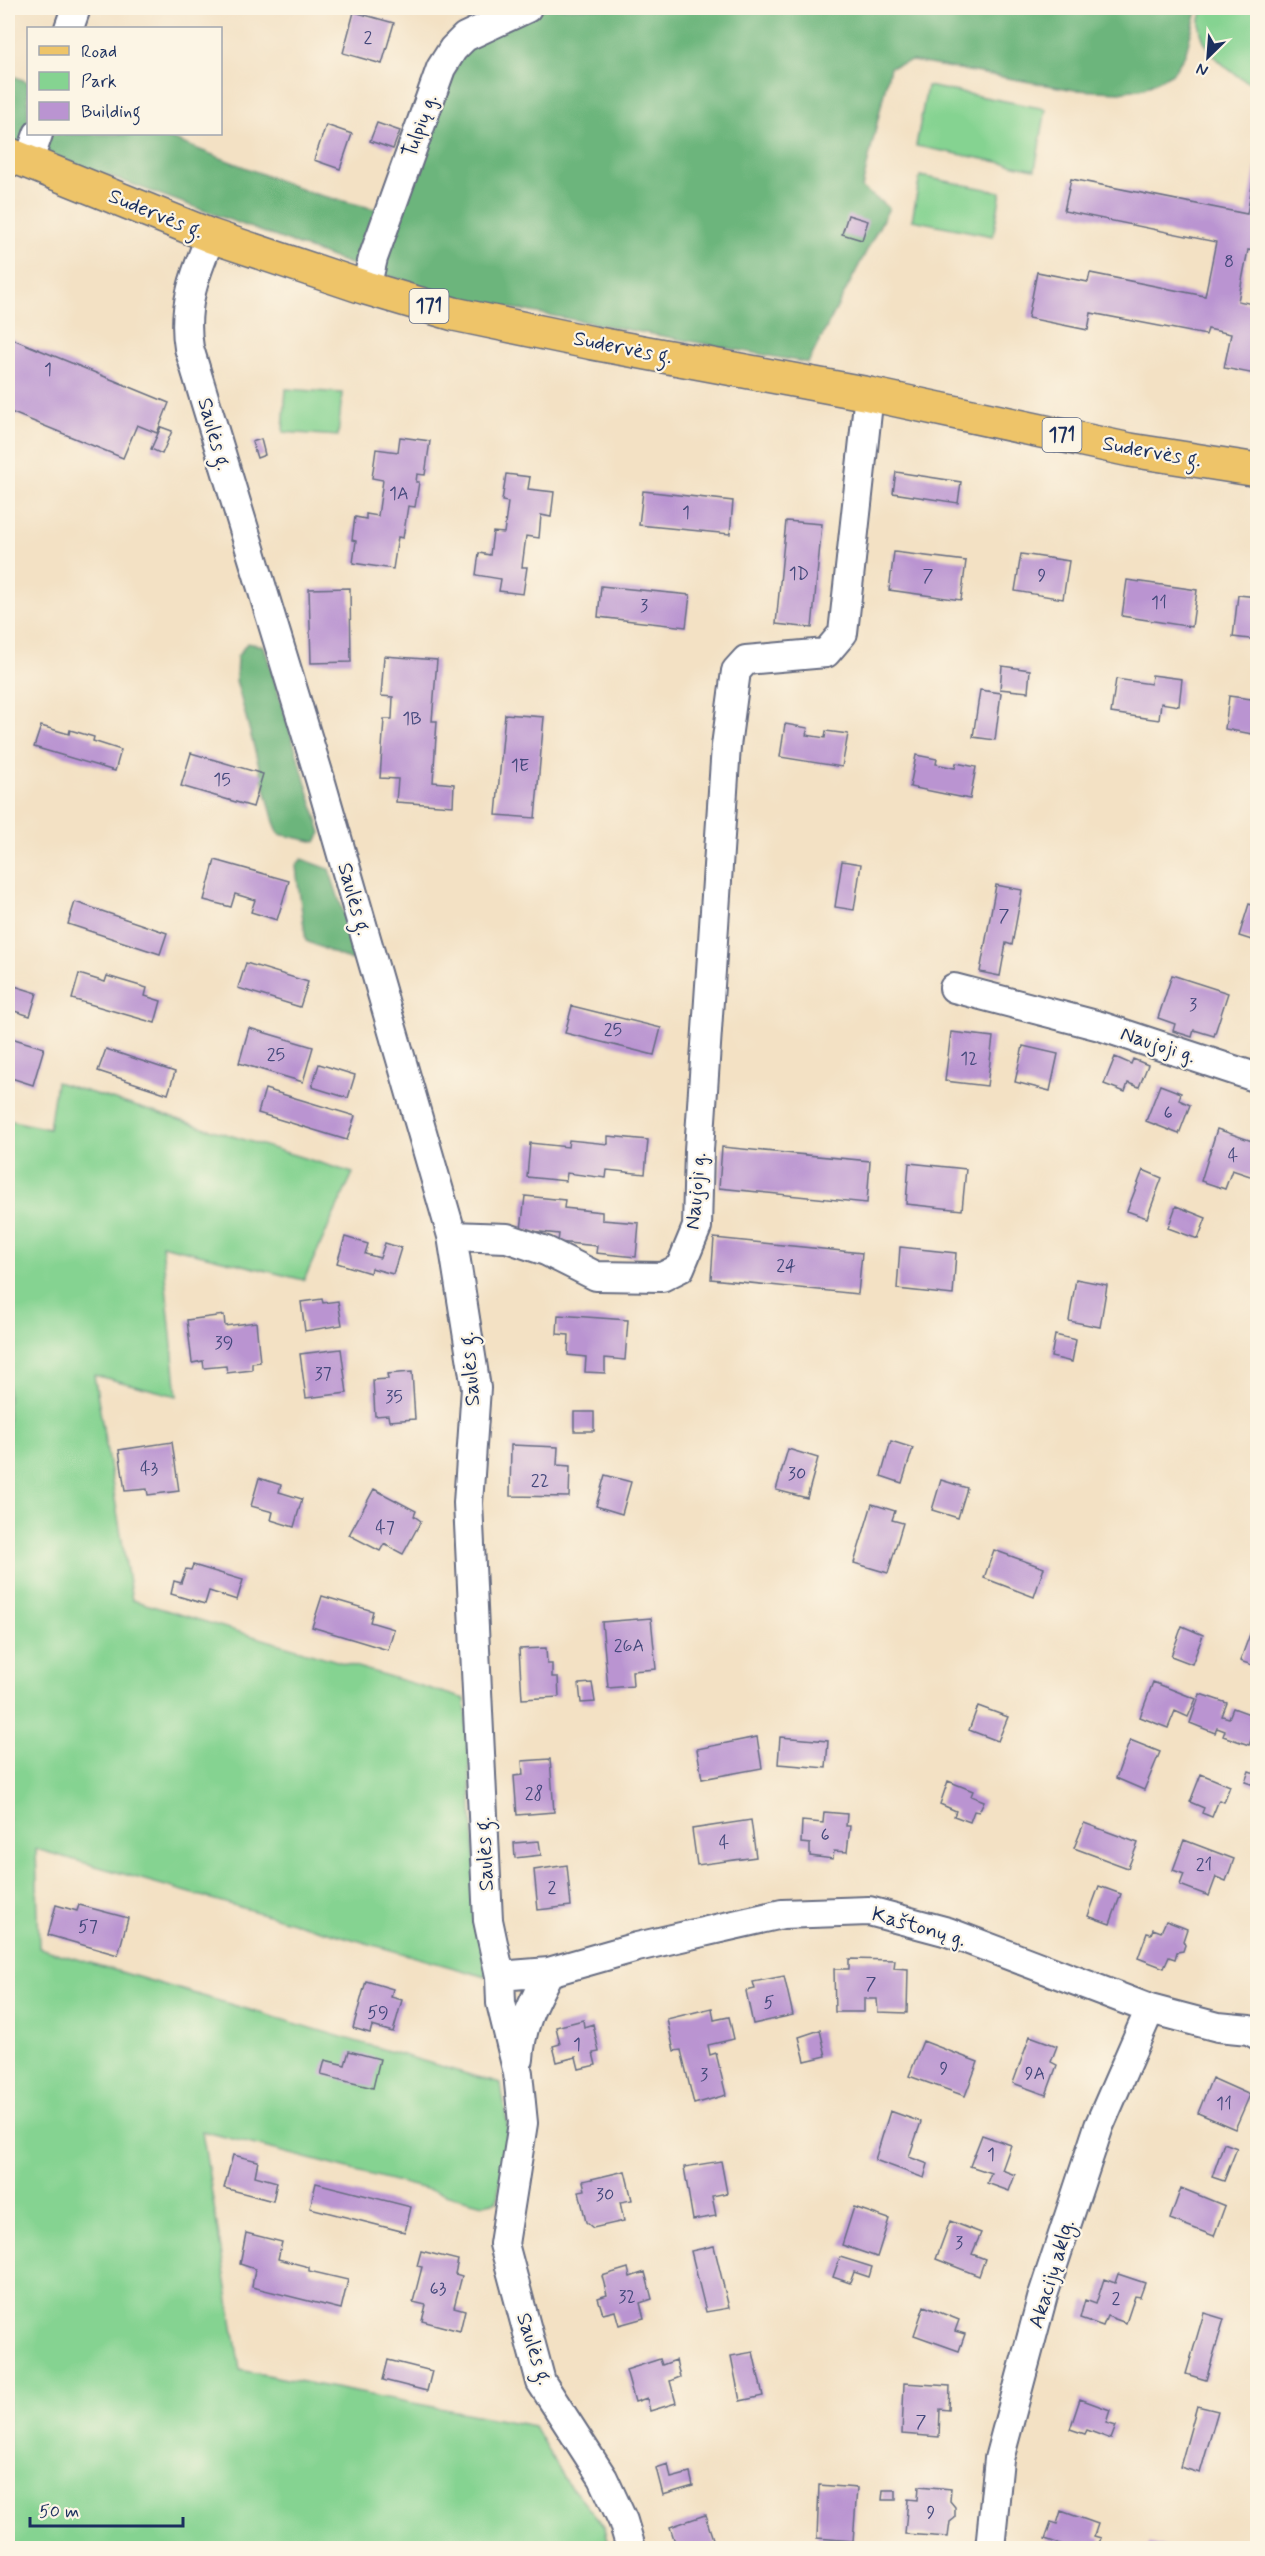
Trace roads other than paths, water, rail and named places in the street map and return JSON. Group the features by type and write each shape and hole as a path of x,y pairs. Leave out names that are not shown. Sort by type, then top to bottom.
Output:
{"main road":[{"name":"Sudervės g.","path":"25,150 211,236 366,288 479,320 869,394 1130,450 1257,470"}],"street":[{"path":"69,27 76,8"},
{"name":"Tulpių g.","path":"366,288 373,258 441,68 453,49 465,37 527,8"},
{"name":"Saulės g.","path":"211,236 193,281 187,304 186,328 189,348 320,779 452,1236 477,1388 468,1503 488,1920 500,1976 501,2003 518,2073 523,2123 504,2244 541,2382 603,2478 623,2521 631,2548"},
{"name":"Naujoji g.","path":"452,1236 507,1238 546,1251 596,1276 662,1277 680,1268 697,1227 712,946 726,746 736,671 746,660 826,653 843,633 869,394"},
{"name":"Naujoji g.","path":"954,988 1100,1026 1257,1078"},
{"name":"Kaštonų g.","path":"500,1976 549,1972 637,1947 782,1914 869,1911 948,1932 1150,2009 1218,2026 1255,2024"},
{"path":"518,2073 520,2039 528,2011 549,1972"},
{"name":"Akacijų aklg.","path":"990,2548 999,2459 1043,2295 1099,2126 1150,2009"}]}
